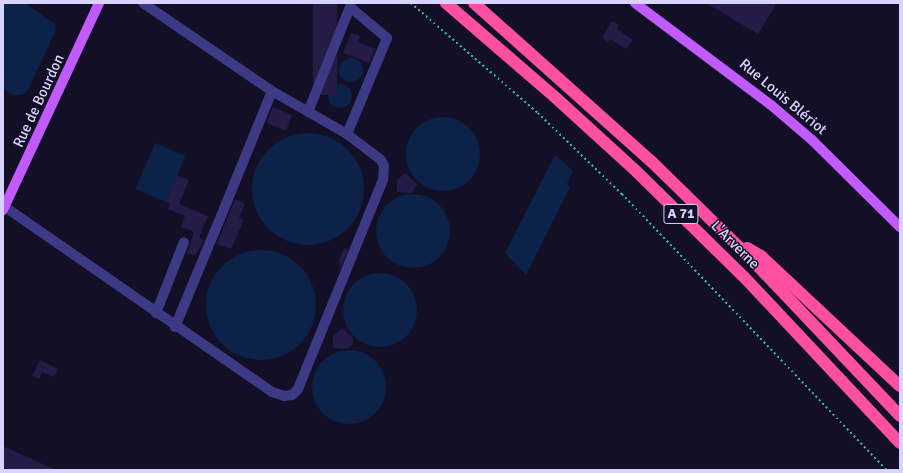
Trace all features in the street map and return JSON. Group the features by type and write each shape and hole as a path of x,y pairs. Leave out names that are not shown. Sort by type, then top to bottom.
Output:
{"highway":[{"name":"L'Arverne","path":"446,3 556,98 643,177 745,278 900,442"},
{"name":"L'Arverne","path":"474,3 611,122 734,242 900,416"},
{"path":"734,242 761,256 900,386"}],"main road":[{"name":"Rue de Bourdon","path":"4,209 99,3"},
{"name":"Rue Louis Blériot","path":"635,3 771,105 828,156 900,227"}],"lane":[{"path":"4,209 272,392 284,396 292,395 298,389 383,180 384,166 381,160 347,134 272,91 143,3"},
{"path":"308,112 350,7 387,38 347,134"},
{"path":"175,327 272,91"},
{"path":"156,313 184,242"}],"path":[{"path":"411,3 522,98 622,194 887,470"}],"water":[{"path":"3,3 25,3 55,24 56,30 27,92 21,95 13,95 3,89"},
{"path":"351,58 360,61 363,70 360,79 351,82 342,79 339,70 342,61"},
{"path":"340,84 349,87 352,96 349,105 340,108 331,105 328,96 331,87"},
{"path":"443,117 464,123 474,133 480,154 474,175 464,185 443,191 422,185 412,175 406,154 412,133 422,123"},
{"path":"308,133 329,137 348,149 360,168 364,189 360,210 348,229 329,241 308,245 287,241 268,229 256,210 252,189 256,168 268,149 287,137"},
{"path":"155,143 185,156 166,202 135,189"},
{"path":"555,155 573,171 567,183 570,187 526,275 505,253"},
{"path":"413,194 434,200 444,210 450,231 444,252 434,262 413,268 392,262 382,252 376,231 382,210 392,200"},
{"path":"261,250 282,254 292,259 300,266 307,274 312,284 316,305 312,326 307,336 300,344 292,351 282,356 261,360 240,356 230,351 222,344 215,336 210,326 206,305 210,284 215,274 222,266 230,259 240,254"},
{"path":"380,273 401,279 411,289 417,310 411,331 401,341 380,347 359,341 349,331 343,310 349,289 359,279"},
{"path":"349,350 370,356 380,366 386,387 380,408 370,418 349,424 328,418 318,408 312,387 318,366 328,356"}],"building":[{"path":"313,3 337,3 337,95 313,95"},
{"path":"706,3 777,3 758,34"},
{"path":"612,21 619,25 617,29 633,40 626,49 610,39 608,42 602,38"},
{"path":"351,33 360,36 358,42 375,49 369,63 343,53"},
{"path":"273,107 292,115 286,131 266,123"},
{"path":"405,173 417,184 412,193 397,192 397,180"},
{"path":"177,175 189,180 179,204 208,216 199,238 204,240 195,256 187,253 194,232 181,227 185,216 168,209 170,204 166,202"},
{"path":"235,199 245,204 239,218 244,220 231,249 217,244"},
{"path":"344,248 348,250 340,269 339,261"},
{"path":"342,328 353,338 353,344 347,349 333,348 333,336"},
{"path":"40,360 58,369 54,377 42,372 39,379 32,376"},
{"path":"3,446 56,470 3,470"}]}
